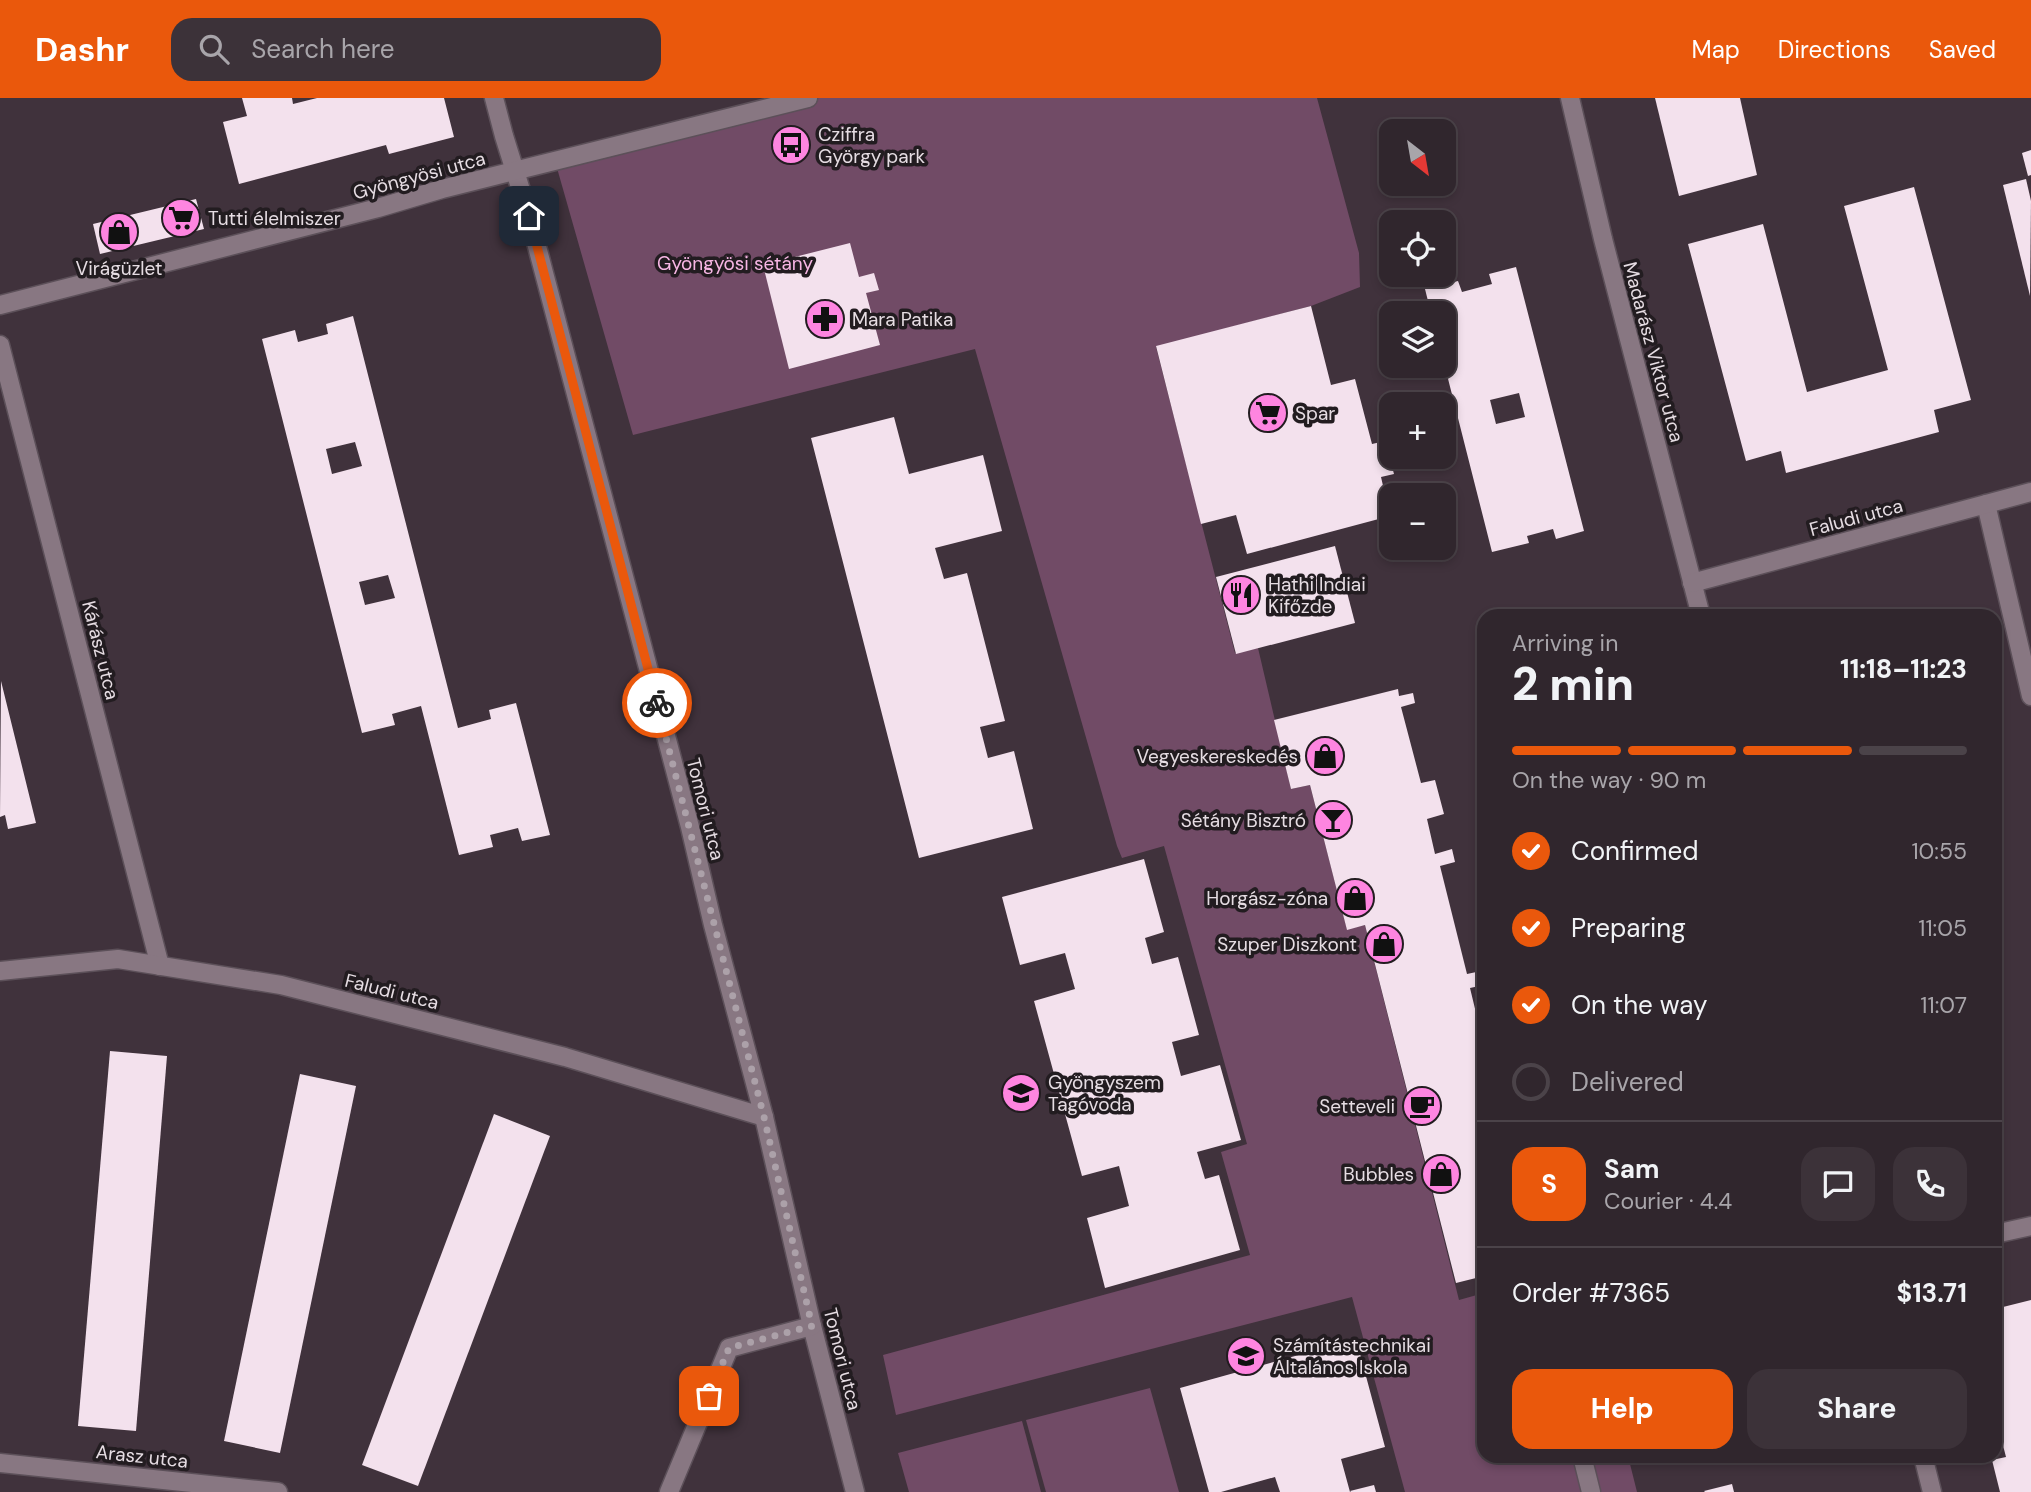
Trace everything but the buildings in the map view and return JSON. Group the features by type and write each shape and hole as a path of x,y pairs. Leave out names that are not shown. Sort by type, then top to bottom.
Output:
{"street":[{"name":"Tomori utca","path":"494,98 529,216 764,1117 812,1326 855,1492"},
{"name":"Gyöngyösi utca","path":"0,306 514,171 808,98"},
{"name":"Madarász Viktor utca","path":"1570,98 1603,239 1699,609"},
{"name":"Kárász utca","path":"0,345 160,966"},
{"name":"Faludi utca","path":"1692,583 2031,492"},
{"path":"1986,504 2031,696"},
{"name":"Faludi utca","path":"0,971 118,959 281,985 565,1057 764,1117"},
{"path":"2002,1232 2031,1226"},
{"path":"669,1492 729,1348 812,1326"},
{"name":"Arasz utca","path":"0,1463 278,1492"},
{"path":"1584,1463 1591,1492"},
{"path":"1925,1463 1932,1492"}],"green space":[{"name":"Gyöngyösi sétány","path":"808,98 1317,98 1359,253 1360,287 1311,306 1156,347 1235,653 1258,648 1291,789 1310,785 1347,929 1365,925 1459,1300 1477,1295 1477,1463 1630,1463 1637,1492 1405,1492 1352,1297 896,1415 883,1355 1250,1255 1221,1152 1247,1144 1164,846 1122,858 1117,846 975,349 633,435 555,161"},
{"path":"1150,1388 1179,1492 1046,1492 1026,1420"},
{"path":"1022,1421 1041,1492 909,1492 898,1453"}],"way so far":[{"path":"657,703 764,1117 812,1326 729,1348 709,1396"}],"place":[{"name":"Cziffra György park","path":"791,145"},
{"name":"Tutti élelmiszer","path":"181,218"},
{"name":"Virágüzlet","path":"119,232"},
{"name":"Mara Patika","path":"825,319"},
{"name":"Spar","path":"1268,413"},
{"name":"Hathi Indiai Kifőzde","path":"1241,595"},
{"name":"Vegyeskereskedés","path":"1325,756"},
{"name":"Sétány Bisztró","path":"1333,820"},
{"name":"Horgász-zóna","path":"1355,898"},
{"name":"Szuper Diszkont","path":"1384,944"},
{"name":"Gyöngyszem Tagóvoda","path":"1021,1093"},
{"name":"Setteveli","path":"1422,1106"},
{"name":"Bubbles","path":"1441,1174"},
{"name":"Számítástechnikai Általános Iskola","path":"1246,1356"}],"route":[{"path":"529,216 657,703"}]}
